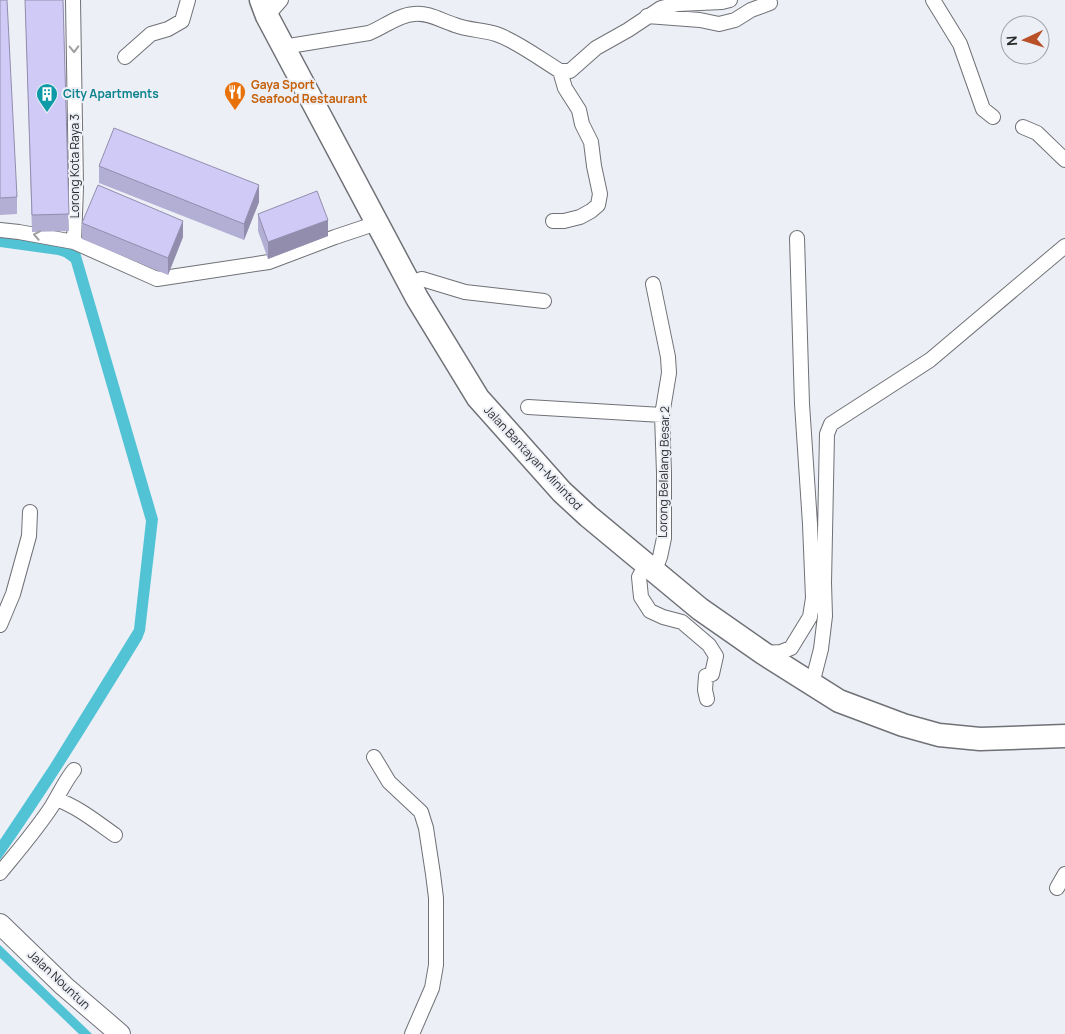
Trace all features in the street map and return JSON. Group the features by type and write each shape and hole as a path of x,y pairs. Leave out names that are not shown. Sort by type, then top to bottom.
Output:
{"main road":[{"name":"Jalan Bantayan-Minintod","path":"270,5 283,47 408,283 478,398 562,492 588,516 700,608 763,653 839,701 904,725 939,735 980,739 1065,736"}],"street":[{"name":"Lorong Kota Raya 3","path":"73,0 76,187 74,242"},
{"path":"125,57 151,34 182,21 188,0"},
{"path":"283,47 368,33 396,19 422,13 464,28 503,37 566,72 570,71 596,48 661,8 679,2 722,2 730,0"},
{"path":"933,0 960,44 983,109 993,117"},
{"path":"647,16 700,20 719,24 735,20 751,10 770,3"},
{"path":"552,221 564,221 580,217 591,211 598,205 600,194 591,142 582,124 579,110 565,88 560,70"},
{"path":"1023,127 1036,133 1065,160"},
{"path":"0,230 74,242 157,279 269,262 335,237 377,224"},
{"path":"763,653 781,652 790,648 810,617 813,598 802,404 797,238"},
{"path":"812,684 821,649 825,616 827,434 831,424 930,360 1065,246"},
{"path":"408,283 422,279 465,292 544,301"},
{"name":"Lorong Belalang Besar 2","path":"653,284 668,357 669,373 662,415 664,538 660,558 639,577 641,597 650,611 663,618 682,622 709,645 716,656 712,674 706,676 706,699"},
{"path":"528,407 662,415"},
{"path":"0,625 12,594 29,536 30,512"},
{"path":"374,757 389,782 421,812 426,828 437,932 436,965 432,988 412,1034"},
{"path":"0,873 36,829 74,770"},
{"path":"56,799 80,810 114,835"},
{"path":"1057,888 1065,874"},
{"name":"Jalan Nountun","path":"0,924 64,986 120,1034"}],"water":[{"path":"0,234 77,249 80,252 158,519 145,631 142,639 55,778 0,860 0,840 50,765 134,629 146,521 71,262 58,255 0,247"},
{"path":"0,945 92,1034 79,1034 0,958"}],"building":[{"path":"0,0 7,0 17,197 0,198"},
{"name":"City Apartments","path":"25,0 63,0 69,214 32,215"},
{"path":"114,128 259,185 244,224 99,166"},
{"path":"98,185 183,221 168,258 82,223"},
{"path":"317,191 328,220 268,242 258,214"}],"place":[{"name":"Gaya Sport Seafood Restaurant","path":"235,111"},
{"name":"City Apartments","path":"47,113"}]}
